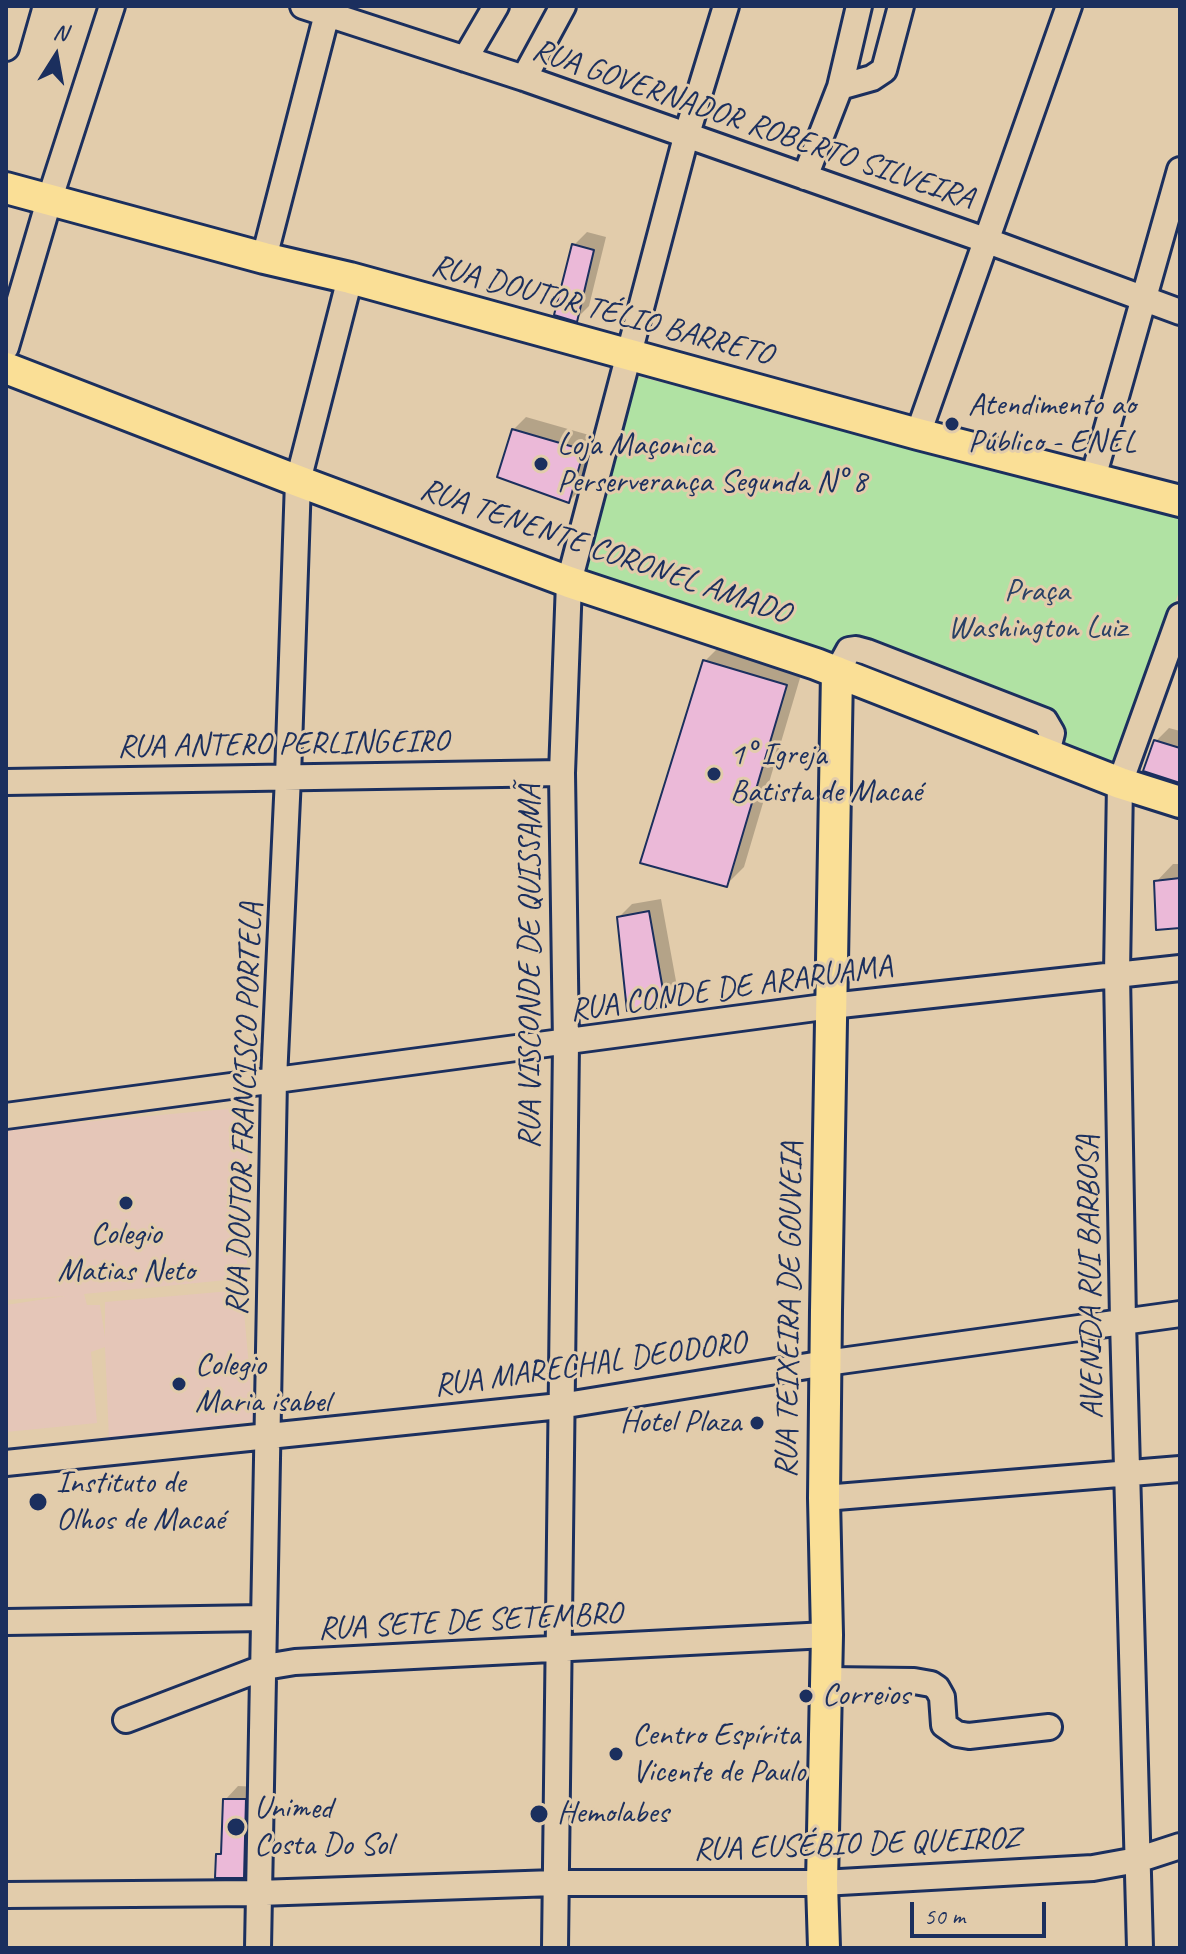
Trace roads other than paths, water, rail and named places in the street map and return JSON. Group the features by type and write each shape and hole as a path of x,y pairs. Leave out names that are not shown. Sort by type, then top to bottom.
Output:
{"main road":[{"name":"RUA DOUTOR TÉLIO BARRETO","path":"6,188 264,258 350,278 918,434 1180,501"},
{"name":"RUA TENENTE CORONEL AMADO","path":"6,368 569,582 837,672 1120,783 1180,802"},
{"name":"RUA TEIXEIRA DE GOUVEIA","path":"824,1948 822,1883 827,1635 824,1498 837,672"}],"street":[{"path":"6,48 18,6"},
{"path":"6,347 112,6"},
{"path":"465,59 496,6"},
{"path":"524,78 563,6"},
{"name":"RUA VISCONDE DE QUISSAMÃ","path":"555,1948 566,1044 562,773 569,582 686,137 726,6"},
{"path":"805,177 840,87 859,6"},
{"path":"840,87 872,78 884,70 901,6"},
{"path":"918,434 1069,6"},
{"path":"264,258 319,9"},
{"name":"RUA GOVERNADOR ROBERTO SILVEIRA","path":"319,9 985,240 1180,312"},
{"path":"1093,478 1180,170"},
{"name":"RUA DOUTOR FRANCISCO PORTELA","path":"258,1948 274,1079 298,481 350,278"},
{"name":"AVENIDA RUI BARBOSA","path":"1140,1948 1117,973 1120,783 1180,616"},
{"name":"RUA ANTERO PERLINGEIRO","path":"6,782 562,773"},
{"name":"RUA CONDE DE ARARUAMA","path":"6,1116 274,1079 566,1044 831,1006 1180,968"},
{"name":"RUA MARECHAL DEODORO","path":"6,1463 560,1406 826,1363 1180,1314"},
{"path":"824,1498 1180,1469"},
{"path":"6,1622 264,1618"},
{"name":"RUA SETE DE SETEMBRO","path":"126,1720 265,1667 295,1662 827,1635"},
{"path":"826,1680 931,1684 942,1697 944,1725 957,1734 969,1736 1049,1727"},
{"name":"RUA EUSÉBIO DE QUEIROZ","path":"6,1895 258,1893 555,1883 822,1883 1093,1868 1137,1860 1180,1846"}],"place":[{"name":"Atendimento ao Público - ENEL","path":"952,424"},
{"name":"Loja Maçonica Perserverança Segunda N° 8","path":"541,464"},
{"name":"1° Igreja Batista de Macaé","path":"714,774"},
{"name":"Colegio Matias Neto","path":"126,1203"},
{"name":"Colegio Maria isabel","path":"179,1384"},
{"name":"Hotel Plaza","path":"757,1423"},
{"name":"Instituto de Olhos de Macaé","path":"38,1502"},
{"name":"Correios","path":"806,1696"},
{"name":"Centro Espírita Vicente de Paulo","path":"616,1754"},
{"name":"Hemolabes","path":"539,1814"},
{"name":"Unimed Costa Do Sol","path":"236,1827"}],"park label":[{"name":"Praça Washington Luiz","path":"1037,610"}]}
